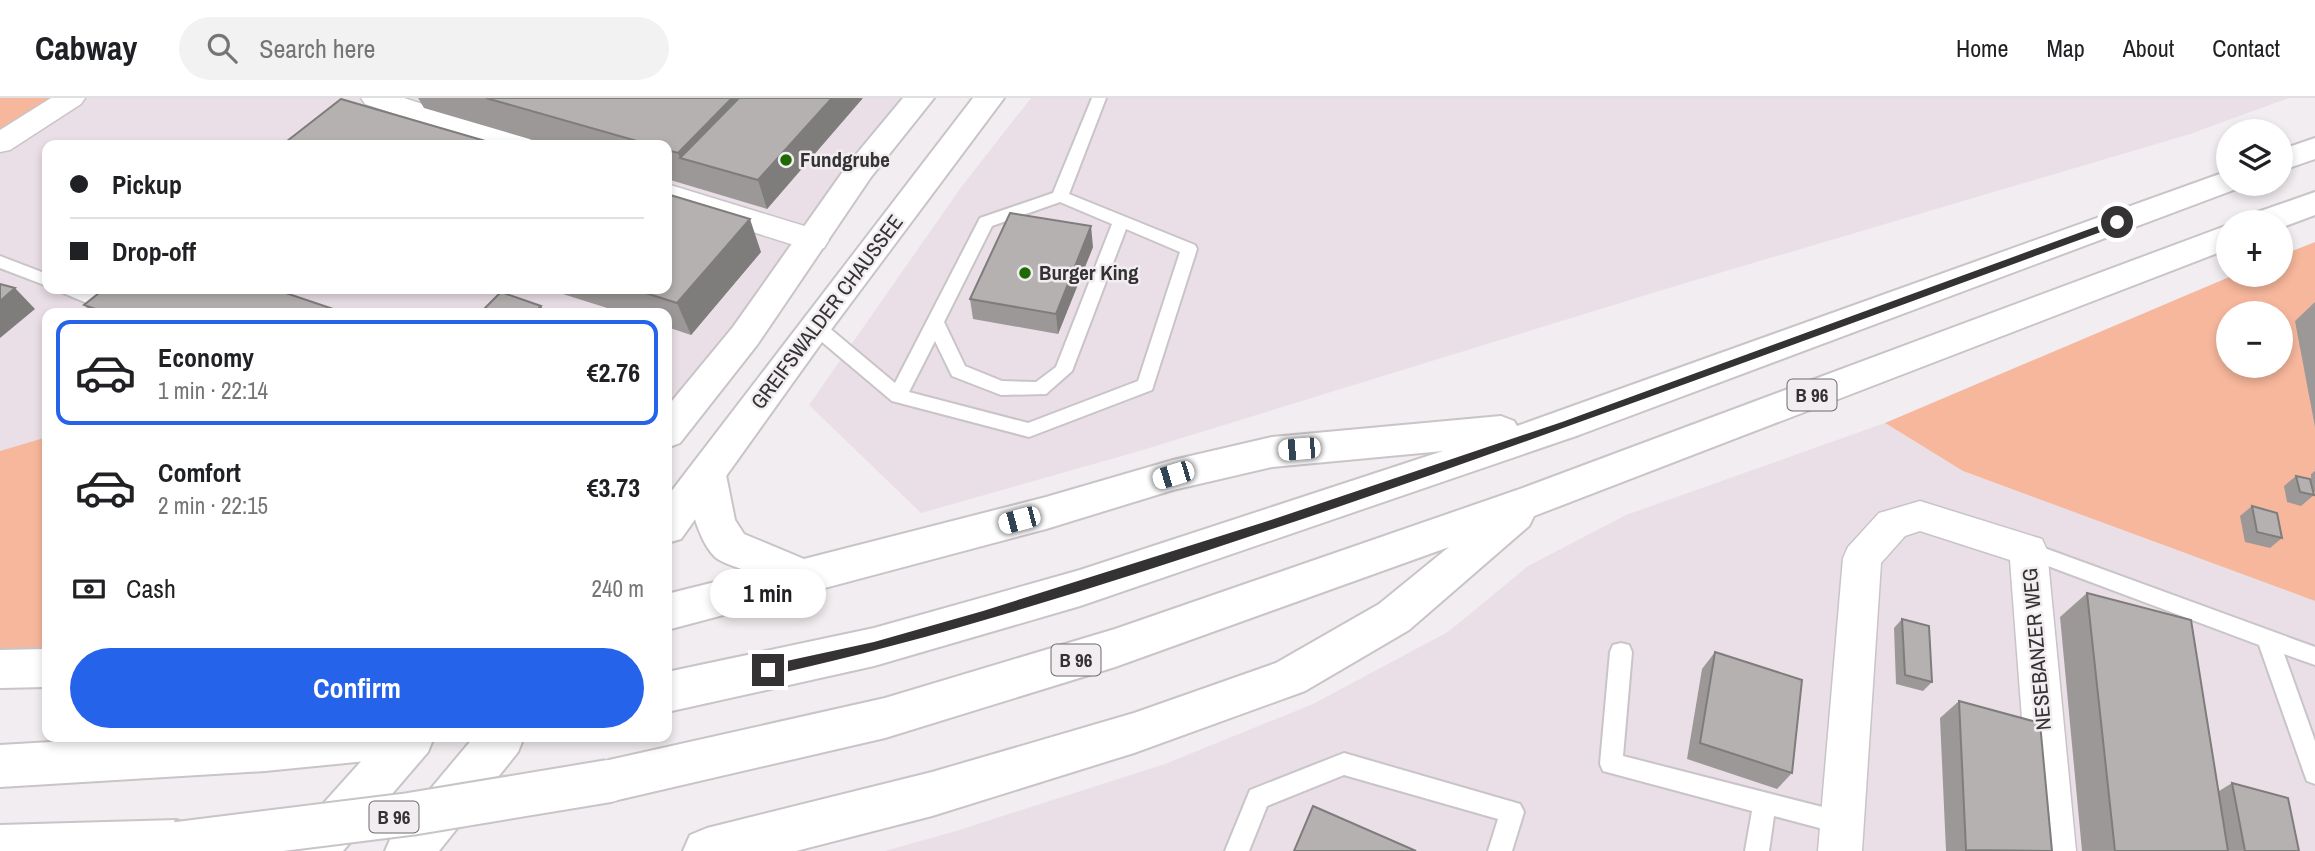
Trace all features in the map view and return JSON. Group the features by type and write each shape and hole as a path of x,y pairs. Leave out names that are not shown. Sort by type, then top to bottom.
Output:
{"main road":[{"path":"672,427 745,336 860,170 919,98"},
{"name":"GREIFSWALDER CHAUSSEE","path":"672,520 814,326 989,98"},
{"path":"2293,156 2315,148"},
{"path":"678,690 874,647 1068,591 1566,425 2216,185"},
{"path":"2293,211 2315,202"},
{"name":"B 96","path":"0,848 177,843 424,813 609,781 885,718 1154,635 1531,501 2216,241"},
{"path":"672,611 1046,513 1173,475 1272,452 1566,425"},
{"path":"707,475 716,524 730,546 802,576"},
{"path":"708,851 945,790 1134,733 1290,677 1394,617 1531,501"},
{"path":"0,669 42,668"},
{"path":"0,766 265,750 346,742"},
{"path":"312,851 408,742"},
{"path":"409,851 498,742"}],"street":[{"path":"0,144 71,98"},
{"path":"382,99 504,140"},
{"path":"672,196 813,240"},
{"name":"NESEBANZER WEG","path":"1841,837 1862,558 1892,524 1920,516 2028,550 2054,851"}],"lane":[{"path":"1060,196 1100,98"},
{"path":"814,326 898,396 1029,430 1146,385 1189,249 1060,196 986,222 898,396"},
{"path":"935,323 958,371 1001,388 1040,389 1063,370 1121,221"},
{"path":"0,261 42,278"},
{"path":"82,294 102,302 103,308"},
{"path":"2028,550 2315,656"},
{"path":"2268,639 2315,773"},
{"path":"1621,652 1611,764 1765,803 1841,837"},
{"path":"1237,851 1258,798 1344,765 1511,812 1500,851"},
{"path":"1757,851 1765,803"}],"shaded area":[{"path":"0,98 71,98 0,143"},
{"path":"71,98 919,98 745,336 672,427 672,308 42,308 42,438 0,451 0,143"},
{"path":"1031,98 2289,98 2231,119 2216,119 2216,125 2190,134 1682,284 1136,452 921,513 809,405 962,186"},
{"path":"2315,242 2315,601 1963,471 1885,423 2216,283 2216,287 2293,287 2293,251"},
{"path":"1885,423 1963,471 2315,601 2315,851 885,851 1165,764 1313,704 1448,632 1528,566 1626,515"},
{"path":"42,438 42,668 0,669 0,451"}],"building":[{"path":"486,98 732,98 678,153 672,151 672,140 633,140"},
{"path":"739,98 832,98 758,180 680,158"},
{"path":"341,99 482,140 288,140"},
{"path":"672,196 750,219 677,303 649,294 672,294"},
{"path":"1010,213 1091,226 1056,314 970,299"},
{"path":"0,284 15,288 0,301"},
{"path":"98,294 289,294 330,308 93,308 84,305"},
{"path":"499,294 507,294 541,306 539,308 485,308"},
{"path":"2296,476 2310,479 2314,495 2300,492"},
{"path":"2252,506 2277,513 2282,538 2257,532"},
{"path":"2087,593 2191,620 2228,851 2115,851"},
{"path":"1902,619 1929,626 1932,682 1905,675"},
{"path":"1715,652 1802,680 1792,773 1700,743"},
{"path":"1959,701 2040,723 2052,851 1966,850"},
{"path":"2232,783 2288,798 2299,851 2245,851"},
{"path":"1313,806 1416,851 1294,851"}],"place":[{"name":"Fundgrube","path":"786,160"},
{"name":"Burger King","path":"1025,273"}],"route":[{"path":"768,670 874,647 1080,588 1566,425 2117,222"}]}
